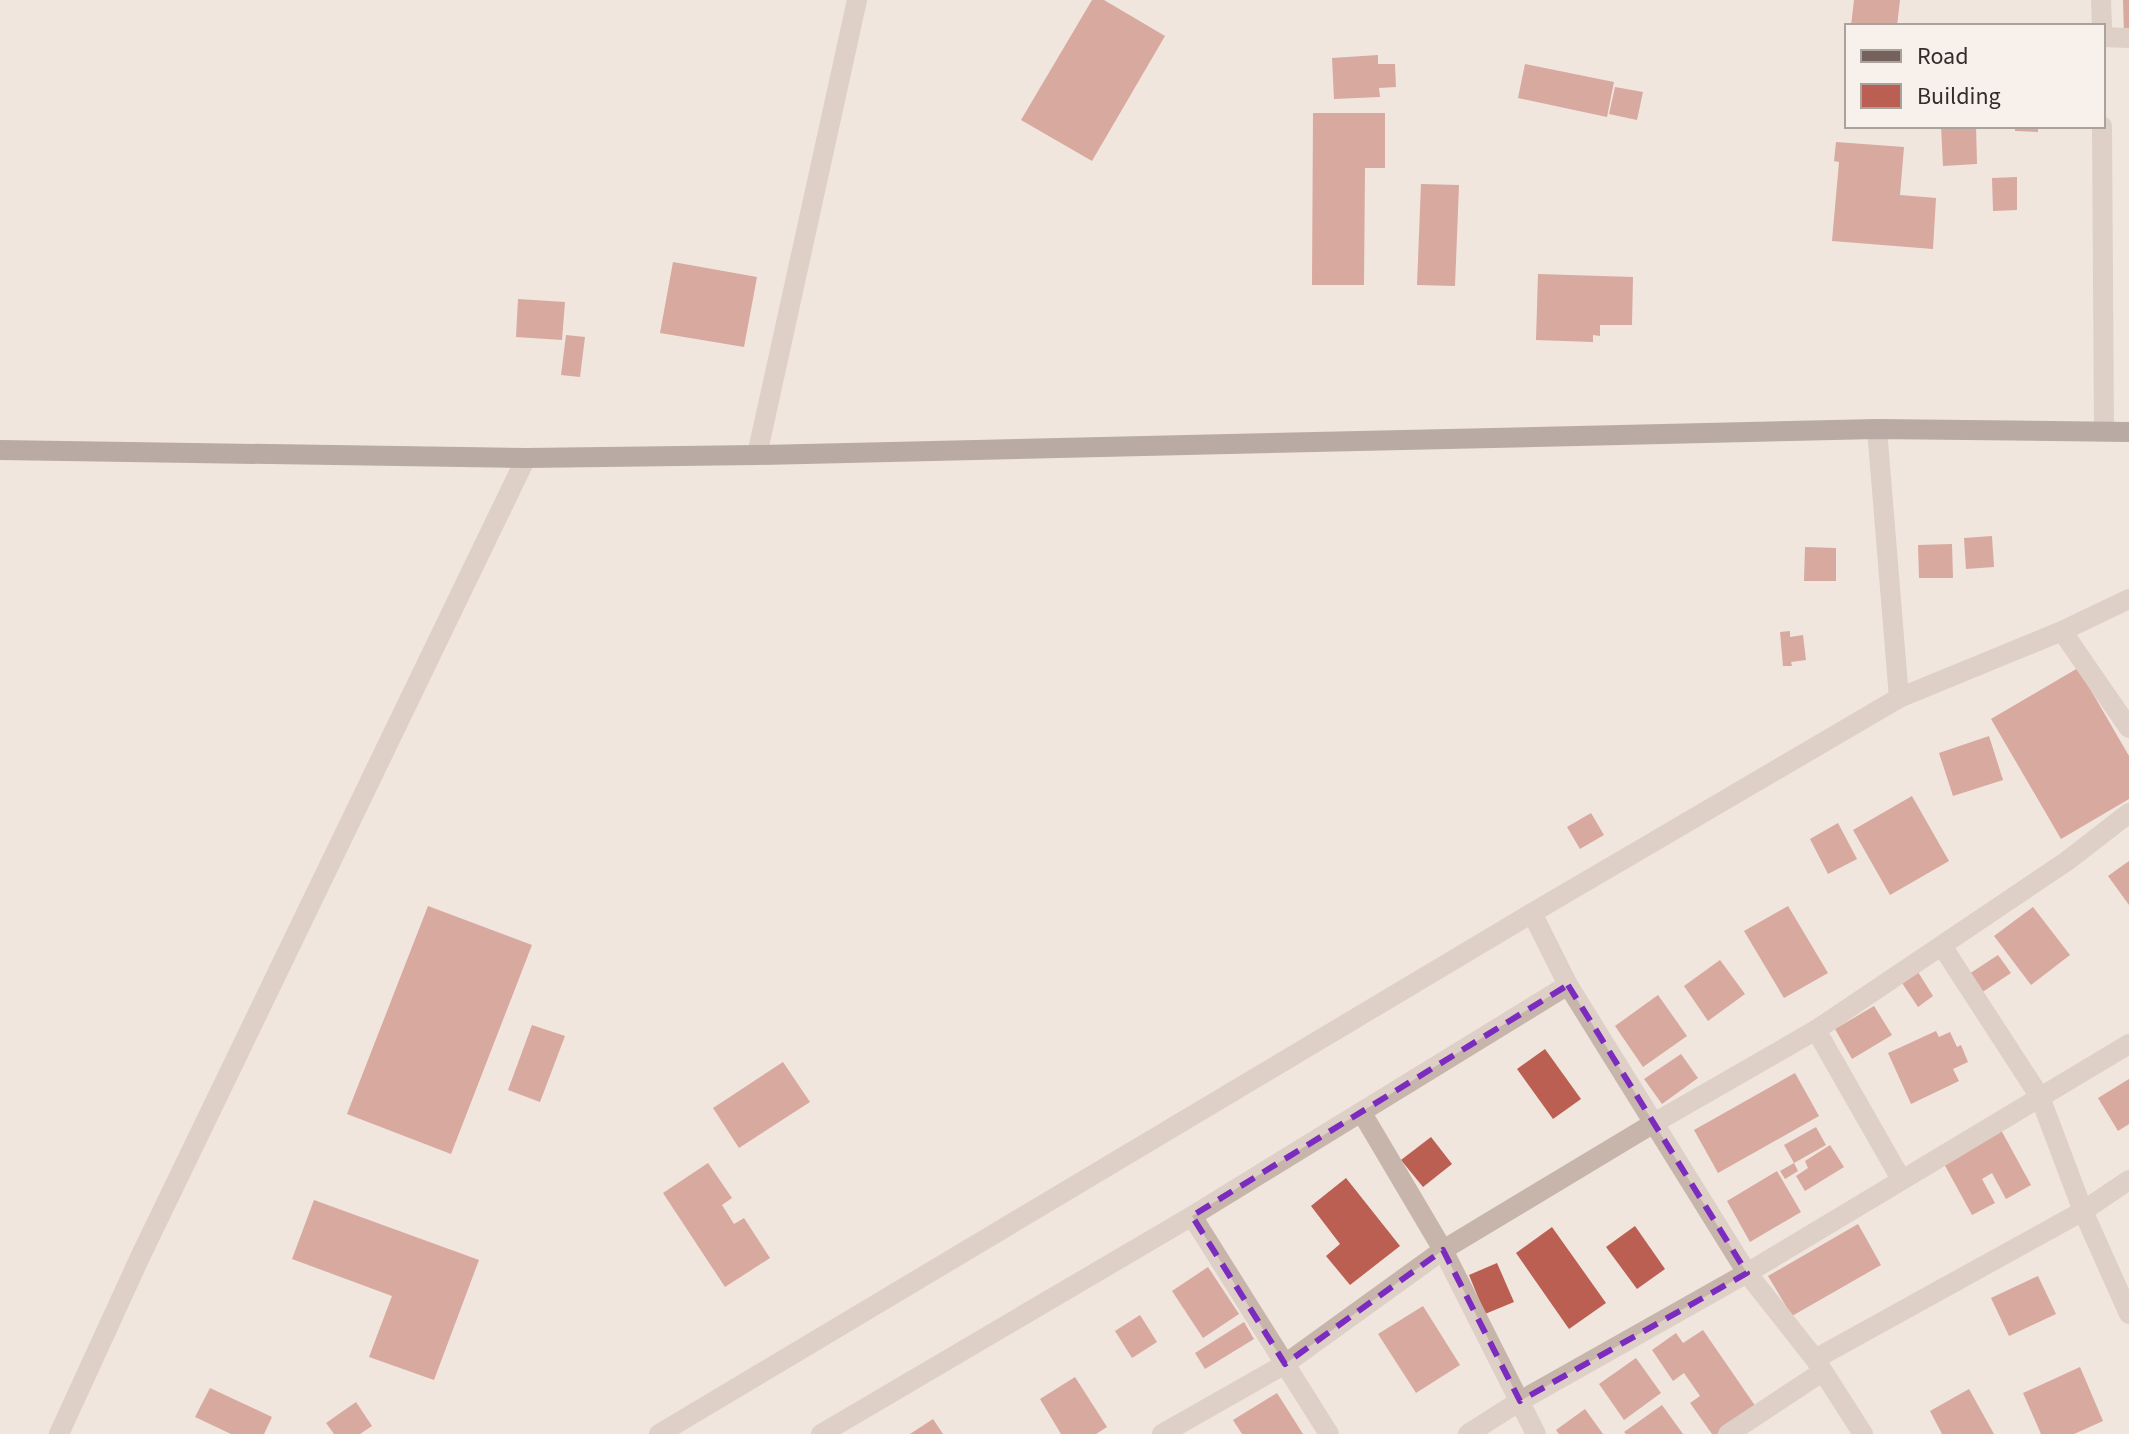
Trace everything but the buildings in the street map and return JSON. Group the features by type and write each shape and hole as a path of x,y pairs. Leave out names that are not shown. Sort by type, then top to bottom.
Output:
{"main road":[{"path":"0,450 526,458 1877,429 2129,432"}],"street":[{"path":"757,455 857,0"},
{"path":"2101,0 2102,24"},
{"path":"2105,37 2129,38"},
{"path":"2102,128 2104,431"},
{"path":"1877,429 1899,698"},
{"path":"59,1434 141,1255 526,458"},
{"path":"659,1434 1532,913 1899,698 2062,631 2129,599"},
{"path":"2062,631 2129,728"},
{"path":"1162,1434 1285,1364 1443,1250 1816,1030 2067,861 2129,813"},
{"path":"1532,913 1568,985 1747,1273 1818,1366 1863,1434"},
{"path":"1942,946 2040,1097 2083,1211 2129,1314"},
{"path":"821,1434 1192,1216 1568,985"},
{"path":"1816,1030 1901,1179"},
{"path":"1468,1434 1520,1401 1747,1273 2129,1044"},
{"path":"1362,1113 1443,1250 1536,1434"},
{"path":"1728,1434 1818,1366 2083,1211 2129,1180"},
{"path":"1192,1216 1329,1434"}],"highlighted area":[{"path":"1568,985 1747,1273 1520,1401 1443,1250 1285,1364 1192,1216"}]}
